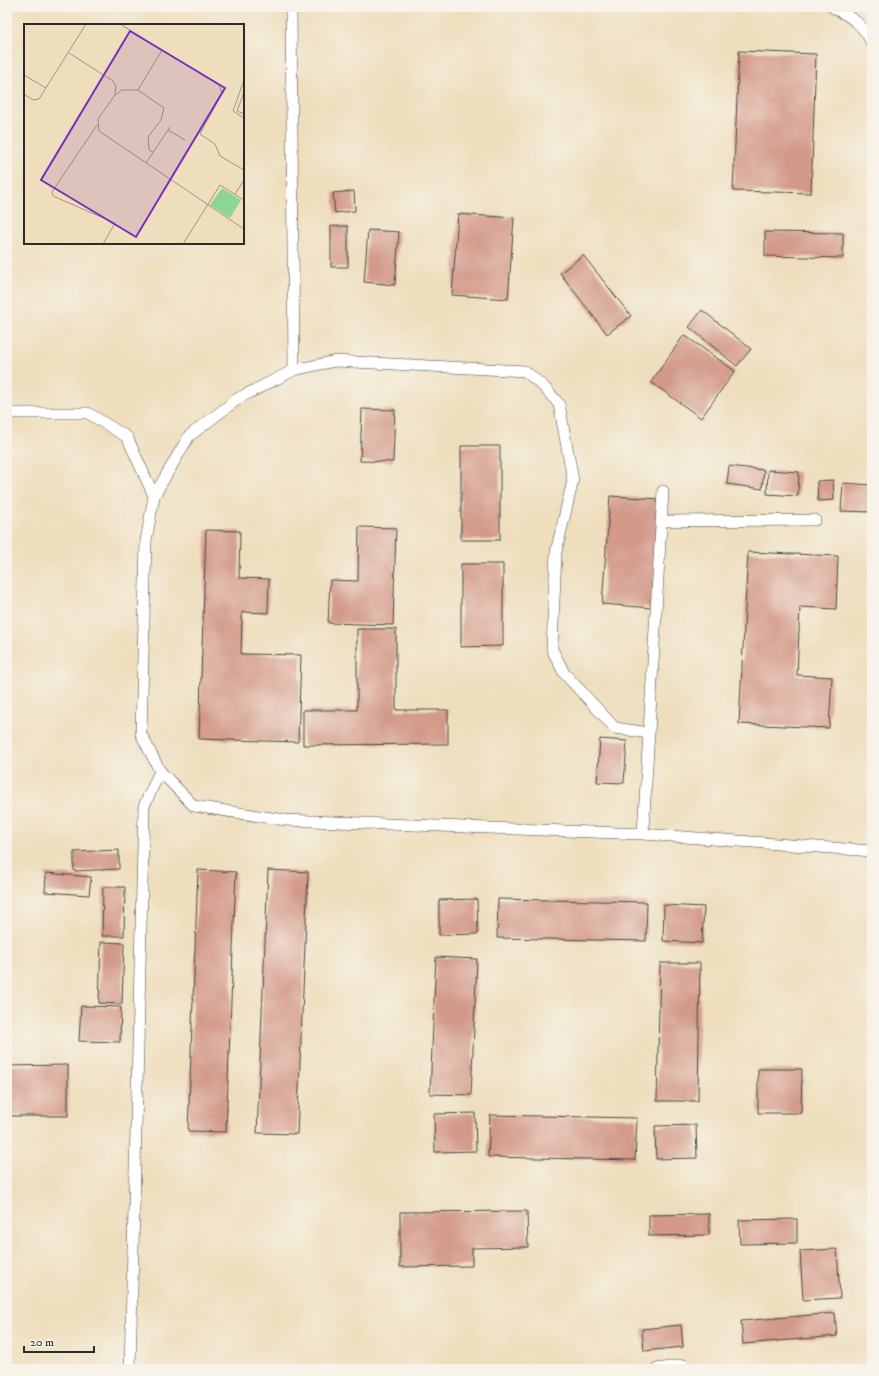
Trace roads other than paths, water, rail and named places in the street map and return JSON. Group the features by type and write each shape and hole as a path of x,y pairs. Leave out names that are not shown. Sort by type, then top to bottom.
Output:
{"lane":[{"path":"291,7 294,370"},
{"path":"832,7 854,19 868,35 872,44"},
{"path":"649,733 615,728 564,673 552,649 556,552 573,480 559,404 543,386 525,371 335,360 294,370 239,398 189,436 154,496 146,541 141,734 160,771 194,806 285,820 643,834 872,851"},
{"path":"7,413 88,413 127,437 154,496"},
{"path":"643,834 663,491"},
{"path":"661,521 816,520"},
{"path":"130,1369 144,806 160,771"},
{"path":"657,1369 684,1365 684,1369"}]}
